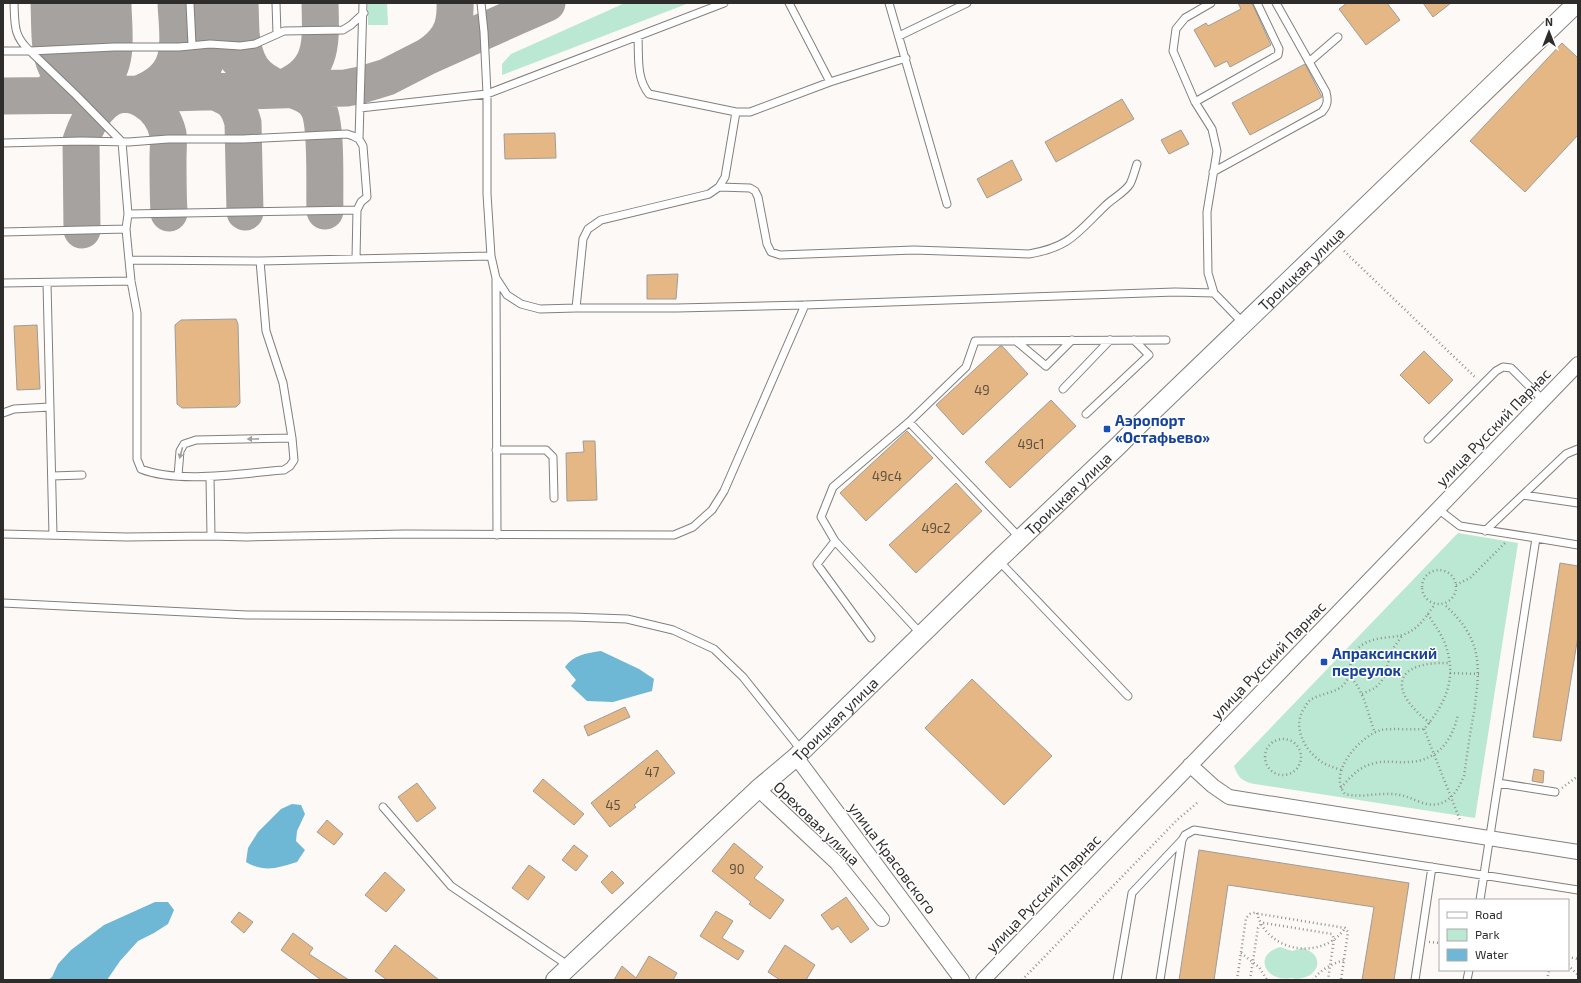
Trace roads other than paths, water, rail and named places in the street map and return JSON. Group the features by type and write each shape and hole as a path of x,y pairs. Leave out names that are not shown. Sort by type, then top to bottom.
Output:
{"street":[{"name":"Троицкая улица","path":"555,980 758,789 799,754 998,560 1577,3"},
{"name":"улица Русский Парнас","path":"983,980 1578,364"},
{"name":"улица Красовского","path":"799,754 962,980"},
{"path":"1190,765 1213,786 1229,796 1578,852"},
{"name":"Ореховая улица","path":"758,789 837,863 882,919"}],"lane":[{"path":"14,3 15,30 24,45 122,142 128,214 126,229 131,281 137,313 137,459 141,469 152,474 210,476 284,470 290,466 294,460 283,383 266,331 260,261"},
{"path":"190,3 192,45"},
{"path":"276,3 276,34"},
{"path":"356,259 357,210 361,202 367,197 363,146 359,139 364,3"},
{"path":"481,3 487,94 487,194 491,256 496,278 496,535"},
{"path":"360,108 487,94 724,3"},
{"path":"789,3 830,82"},
{"path":"889,3 947,204"},
{"path":"899,36 968,3"},
{"path":"1211,3 1185,18 1176,29 1173,51 1195,102 1212,128 1217,151 1212,172 1207,212 1208,273 1214,293 1244,324"},
{"path":"1195,102 1278,55 1279,49 1257,3"},
{"path":"1212,172 1322,112 1326,108 1328,100 1326,92 1276,3"},
{"path":"3,51 114,47 179,47 210,44 242,46 255,44 284,31 343,30 352,25 364,13"},
{"path":"638,36 640,76 643,86 649,94 736,112 750,112 830,82 906,58"},
{"path":"1309,62 1338,37"},
{"path":"576,308 583,239 588,229 602,220 709,194 719,188 725,177 736,112"},
{"path":"3,143 80,141 122,142 168,139 244,139 347,134 359,139"},
{"path":"719,188 750,188 755,191 758,197 767,244 771,252 780,255 914,250 1029,254 1060,246 1076,236 1105,206 1130,185 1138,164"},
{"path":"128,214 357,210"},
{"path":"3,232 126,229"},
{"path":"129,260 260,261 491,256"},
{"path":"496,278 506,295 521,304 540,309 805,306 1175,292 1214,293"},
{"path":"3,283 131,281"},
{"path":"48,283 53,535"},
{"path":"3,534 127,537 246,537 405,534 674,535 693,527 712,510 724,490 805,306"},
{"path":"1016,341 1046,366 1072,340"},
{"path":"1064,389 1110,340"},
{"path":"1086,414 1149,355 1134,340"},
{"path":"922,635 835,541 821,517 833,487 909,422 966,367 975,341 1166,340"},
{"path":"1428,439 1499,368 1511,368 1543,400"},
{"path":"3,413 14,409 50,407"},
{"path":"909,422 1021,539"},
{"path":"178,476 180,451 184,444 196,440 292,438"},
{"path":"1485,530 1566,454 1578,449"},
{"path":"496,450 546,450 550,452 553,457 554,498"},
{"path":"52,476 82,475"},
{"path":"210,476 211,536"},
{"path":"1523,495 1578,504"},
{"path":"1438,509 1460,526 1578,545"},
{"path":"1480,899 1536,538"},
{"path":"835,541 817,564 871,638"},
{"path":"998,560 1128,696"},
{"path":"3,603 247,615 564,617 627,619 673,630 714,649 743,677 799,754"},
{"path":"1498,783 1555,792"},
{"path":"383,807 451,886 570,966"},
{"path":"1117,980 1132,893 1186,835 1194,830 1578,890"},
{"path":"1160,980 1182,840"},
{"path":"1415,980 1432,868"}],"water":[{"path":"601,651 639,669 654,679 652,691 613,702 587,701 571,686 576,680 565,667 576,657"},
{"path":"292,804 301,805 305,814 297,831 296,841 305,850 297,862 277,868 265,868 246,862 248,848 258,832 281,809"},
{"path":"155,902 168,902 174,910 168,924 138,941 120,961 107,980 48,980 52,977 58,964 71,950 104,925"}],"place":[{"name":"Аэропорт «Остафьево»","path":"1107,429"},
{"name":"Апраксинский переулок","path":"1324,662"}]}
